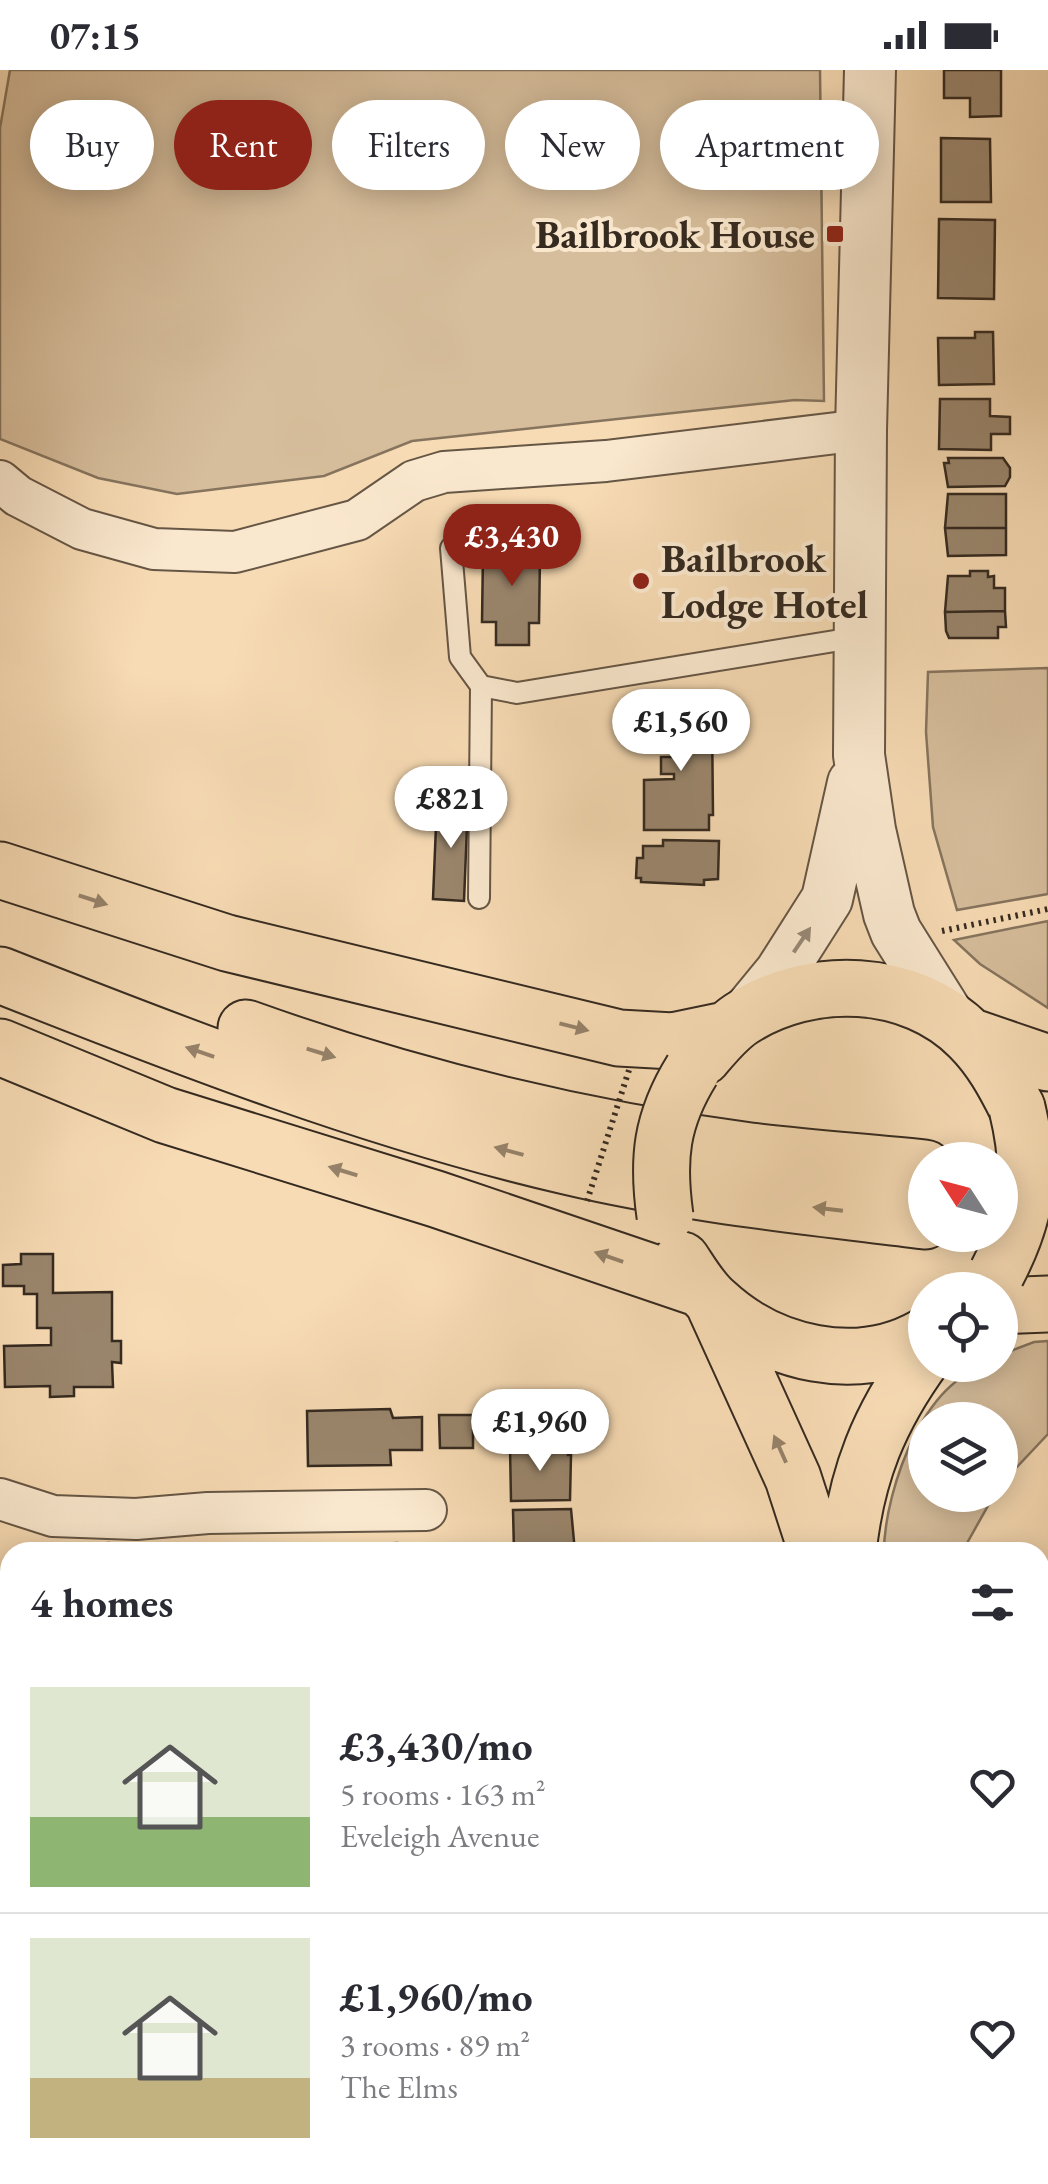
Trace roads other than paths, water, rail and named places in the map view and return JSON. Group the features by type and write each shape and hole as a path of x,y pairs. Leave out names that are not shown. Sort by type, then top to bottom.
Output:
{"highway":[{"path":"0,870 226,943 619,1038 720,1039"},
{"path":"0,935 293,1045 400,1077 580,1122 750,1150 908,1166"},
{"path":"0,975 156,1036 384,1116 566,1166 739,1198 908,1219"},
{"path":"814,1542 793,1478 707,1295 679,1254 665,1216 659,1175 663,1134 676,1095 720,1039 782,998 826,988 871,989 914,1001 961,1030 1048,1062"},
{"path":"961,1030 998,1070 1016,1108 1027,1150 1026,1193 1016,1235 996,1272"},
{"path":"0,1047 165,1115 582,1223 707,1295 758,1334 809,1353 846,1356 882,1352 908,1342"},
{"path":"1018,1169 1048,1170"},
{"path":"997,1272 1048,1226"},
{"path":"1018,1287 1048,1304"},
{"path":"850,1542 860,1476 885,1414 908,1380"}],"street":[{"path":"870,70 861,430 859,755 870,830 889,914 896,932 961,1030"},
{"path":"0,481 18,496 82,530 154,548 235,552 357,520 414,480 444,472 606,461 861,430"},
{"path":"720,1039 780,972 827,899 859,755"},
{"path":"0,1499 52,1516 136,1518 208,1513 426,1510"}],"lane":[{"path":"451,548 460,657 482,686 479,898"},
{"path":"482,686 517,692 860,637"}],"place":[{"name":"Bailbrook House","path":"835,234"},
{"name":"Bailbrook Lodge Hotel","path":"641,581"}]}
